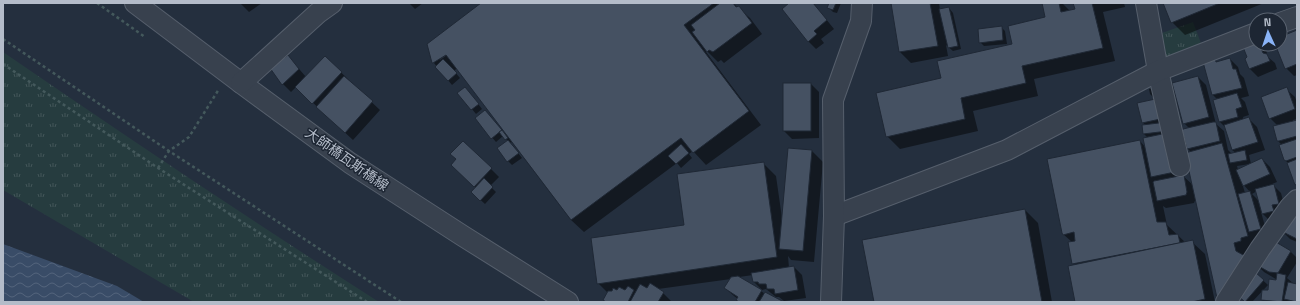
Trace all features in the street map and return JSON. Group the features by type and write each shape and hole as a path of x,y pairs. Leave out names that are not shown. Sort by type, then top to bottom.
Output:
{"street":[{"name":"大師橋瓦斯橋線","path":"135,3 350,163 568,302"},
{"path":"241,83 318,13 332,3"},
{"path":"831,302 834,216 833,100 861,21 862,3"},
{"path":"1146,3 1158,71 1180,166"},
{"path":"834,216 1007,150 1158,71 1248,36"},
{"path":"1226,302 1260,249 1295,206"}],"path":[{"path":"3,39 169,151 401,302"},
{"path":"3,64 158,168 367,302"},
{"path":"158,168 169,151 189,137 218,90"}],"green space":[{"path":"1193,22 1202,46 1165,59 1162,33"},
{"path":"3,52 96,116 284,241 379,302 194,302 3,190"}],"water":[{"path":"3,244 117,286 144,302 3,302"}],"building":[{"path":"481,3 714,3 684,25 749,111 693,153 681,138 571,220 446,55 432,63 427,44"},
{"path":"720,3 733,3 736,7 739,6 752,23 713,52 709,50 707,52 692,32 695,30 691,25"},
{"path":"789,3 813,3 827,20 814,31 817,34 808,42 782,9"},
{"path":"829,3 836,3 833,10 827,8"},
{"path":"891,3 930,3 938,46 899,52"},
{"path":"1042,3 1059,3 1061,12 1075,9 1073,3 1092,3 1103,48 1022,66 1026,83 961,98 965,119 886,137 876,93 941,78 937,61 1012,44 1008,26 1045,17"},
{"path":"1163,3 1220,3 1171,23"},
{"path":"949,7 958,46 948,48 939,9"},
{"path":"1002,26 1003,40 979,43 978,29"},
{"path":"1297,30 1297,64 1285,69 1278,52 1288,52 1288,34"},
{"path":"1248,45 1248,52 1263,52 1267,54 1270,61 1249,69 1245,59 1247,57 1243,47"},
{"path":"288,55 299,69 282,85 270,68"},
{"path":"325,56 342,72 312,104 295,87"},
{"path":"1215,58 1216,62 1230,58 1233,69 1236,69 1242,88 1212,95 1203,62"},
{"path":"443,59 457,73 448,81 435,67"},
{"path":"344,76 373,101 345,133 316,107"},
{"path":"1198,76 1209,117 1183,124 1172,83"},
{"path":"783,83 811,83 811,131 783,131"},
{"path":"465,87 479,104 471,110 457,93"},
{"path":"1287,87 1295,109 1269,119 1261,97"},
{"path":"1237,93 1242,107 1236,109 1238,117 1219,122 1213,100"},
{"path":"1160,98 1165,118 1142,123 1137,103"},
{"path":"485,110 502,130 491,139 475,118"},
{"path":"1249,117 1258,142 1232,150 1224,125"},
{"path":"1297,120 1297,136 1277,141 1273,126"},
{"path":"1167,122 1168,131 1143,134 1142,125"},
{"path":"1216,122 1220,141 1187,149 1182,131 1183,129"},
{"path":"502,130 508,138 505,140 499,132"},
{"path":"1167,133 1175,172 1151,177 1143,138"},
{"path":"1297,139 1297,157 1286,161 1284,160 1279,145"},
{"path":"508,140 519,153 507,162 497,148"},
{"path":"1140,140 1157,222 1166,222 1169,235 1178,234 1180,243 1072,264 1068,242 1075,241 1074,232 1063,235 1062,233 1047,159"},
{"path":"463,141 492,168 474,187 451,165 456,159 450,154"},
{"path":"1222,143 1248,236 1241,238 1241,241 1234,243 1236,251 1245,256 1217,298 1185,153"},
{"path":"681,144 689,153 676,164 668,156"},
{"path":"788,148 812,150 803,251 779,249"},
{"path":"1245,150 1247,160 1230,163 1228,154"},
{"path":"1262,158 1270,174 1243,186 1236,170"},
{"path":"1297,159 1297,184 1295,185 1287,163"},
{"path":"764,162 777,257 597,284 591,238 684,225 677,174"},
{"path":"1184,175 1187,192 1186,195 1157,201 1154,181"},
{"path":"484,178 493,187 480,201 471,192"},
{"path":"1274,184 1279,204 1272,205 1274,211 1262,214 1255,189"},
{"path":"1250,191 1261,229 1249,232 1238,194"},
{"path":"1025,209 1042,302 874,302 862,240"},
{"path":"1288,214 1297,218 1297,239 1281,231"},
{"path":"1269,238 1291,251 1278,273 1269,272 1255,264"},
{"path":"1193,240 1205,299 1192,302 1075,302 1068,266"},
{"path":"794,266 798,290 775,294 774,289 767,289 766,284 753,282 751,273"},
{"path":"1255,272 1264,280 1245,302 1236,294"},
{"path":"1277,273 1286,275 1282,302 1261,300 1262,290 1268,290 1269,279 1276,280"},
{"path":"738,276 762,290 755,302 739,302 736,300 738,297 724,288 731,277"},
{"path":"1288,282 1297,284 1297,302 1284,299"},
{"path":"650,283 664,292 658,302 630,302 640,284 647,288"},
{"path":"628,286 634,290 628,302 606,302 603,300 608,291 612,291 613,288 617,290 619,287 625,290"},
{"path":"765,292 784,302 759,302"}]}
